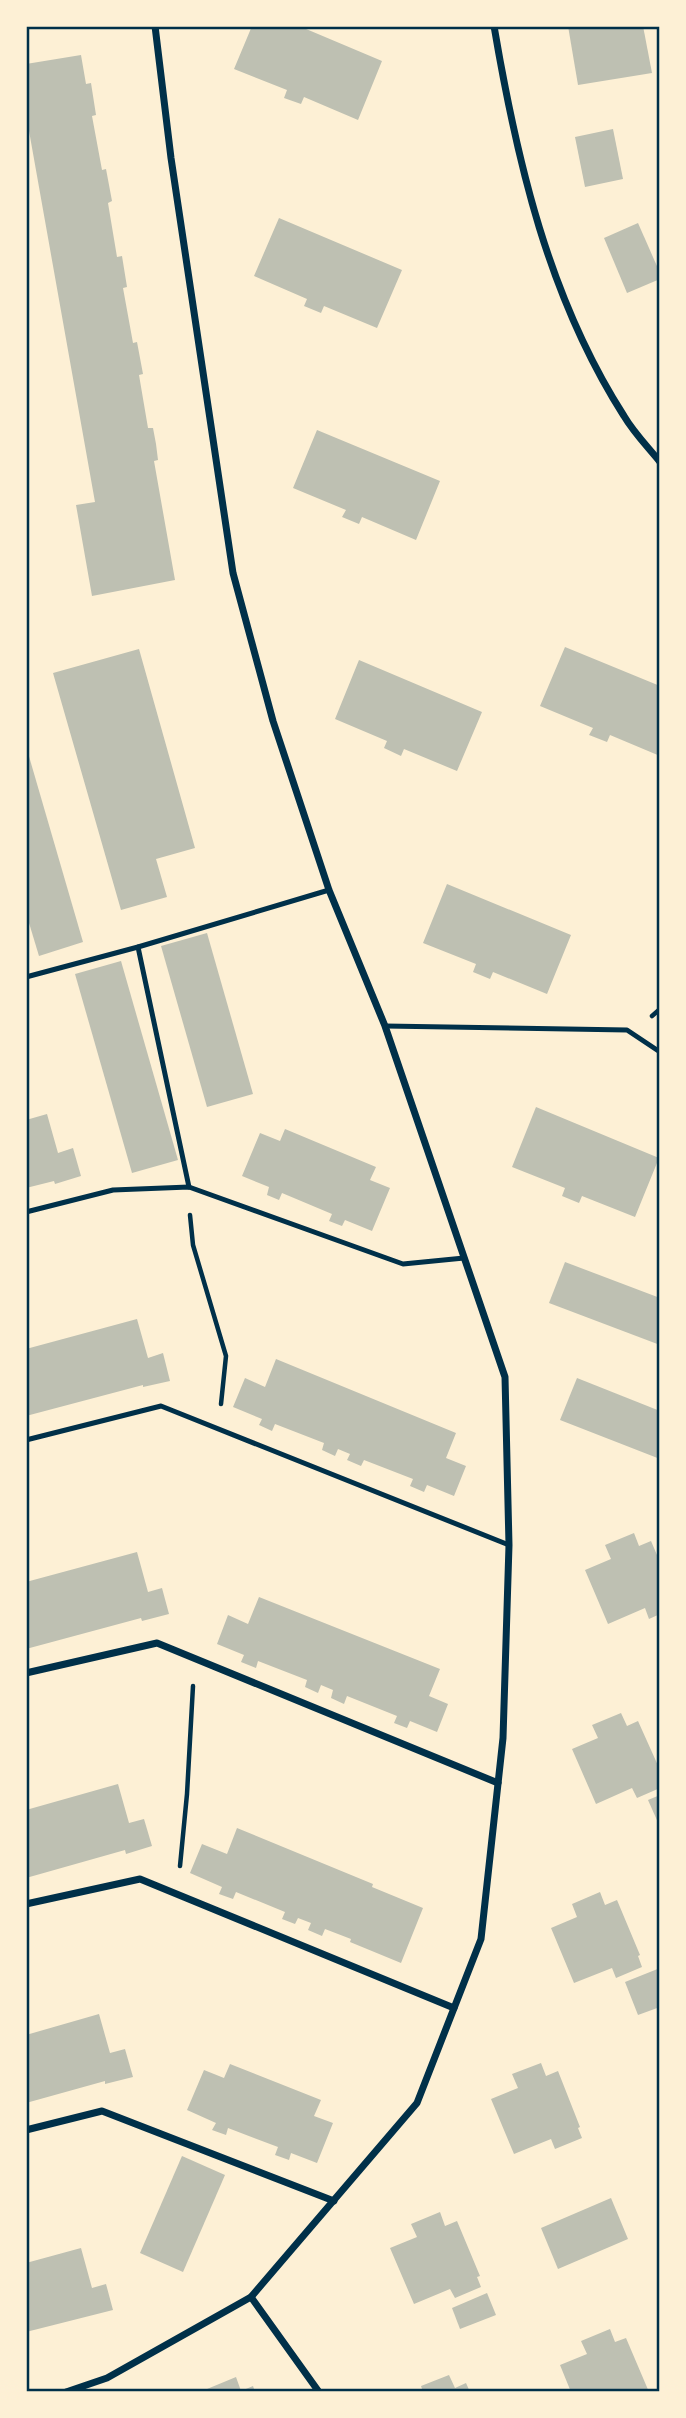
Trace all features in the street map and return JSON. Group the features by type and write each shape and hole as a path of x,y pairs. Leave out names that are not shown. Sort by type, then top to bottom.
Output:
{"street":[{"path":"66,2392 107,2378 251,2297 417,2103 481,1939 503,1738 509,1545 505,1377 385,1026 329,890 272,721 233,573 171,158 155,26"},
{"path":"494,26 508,109 533,209 555,281 624,417 660,462"},
{"path":"26,1673 157,1643 498,1783"},
{"path":"26,1904 140,1879 454,2008"},
{"path":"26,2130 102,2111 334,2201"},
{"path":"251,2297 319,2392"}],"lane":[{"path":"26,977 329,890"},
{"path":"138,947 189,1187"},
{"path":"385,1026 627,1030 660,1052"},
{"path":"26,1212 113,1190 189,1187 403,1264 464,1258"},
{"path":"26,1440 161,1406 509,1545"}],"path":[{"path":"189,1187 193,1245 226,1356 219,1429"},
{"path":"180,1895 179,1873 189,1770 194,1658"}],"building":[{"path":"252,26 299,26 382,61 358,120 304,97 301,104 284,98 287,90 234,69"},
{"path":"568,26 643,26 652,73 578,85"},
{"path":"81,55 86,84 91,83 96,115 92,116 102,170 106,169 112,201 108,203 117,257 122,256 127,287 123,288 133,343 137,342 143,374 139,375 148,428 153,428 156,444 158,460 154,461 175,580 92,596 76,505 95,502 26,114 26,64"},
{"path":"613,129 623,179 585,187 575,137"},
{"path":"279,218 402,270 377,328 324,306 321,313 304,306 307,299 254,276"},
{"path":"638,223 660,273 660,279 627,293 604,238"},
{"path":"317,430 440,481 416,540 362,517 359,524 342,517 346,510 293,488"},
{"path":"565,647 660,686 660,756 610,735 607,742 589,735 593,728 540,706"},
{"path":"139,649 195,848 156,859 167,897 121,910 53,673"},
{"path":"359,660 482,712 457,771 404,749 401,756 384,748 387,741 335,719"},
{"path":"26,746 83,942 39,956 26,913"},
{"path":"447,884 571,935 547,994 493,972 490,979 473,972 476,964 423,943"},
{"path":"207,933 253,1094 207,1107 161,946"},
{"path":"121,961 178,1160 132,1173 75,974"},
{"path":"536,1107 659,1158 635,1217 582,1196 579,1203 562,1196 565,1188 512,1167"},
{"path":"47,1114 58,1153 73,1148 81,1176 55,1184 54,1181 26,1188 26,1120"},
{"path":"285,1129 376,1167 370,1180 390,1188 372,1231 345,1220 342,1226 329,1221 332,1214 282,1193 279,1200 267,1195 269,1187 242,1176 260,1133 280,1141"},
{"path":"565,1262 660,1298 660,1345 549,1303"},
{"path":"137,1319 148,1358 163,1353 170,1381 143,1385 26,1416 26,1349"},
{"path":"276,1359 456,1433 446,1458 466,1466 454,1496 427,1485 424,1492 410,1486 413,1479 364,1460 361,1466 347,1460 350,1454 338,1449 335,1456 322,1450 324,1443 275,1424 272,1431 259,1425 262,1419 233,1407 245,1378 265,1387"},
{"path":"577,1378 660,1411 660,1459 560,1420"},
{"path":"634,1533 639,1546 651,1541 660,1562 660,1614 649,1619 645,1608 608,1624 585,1570 611,1559 605,1545"},
{"path":"137,1552 148,1592 162,1588 169,1614 142,1621 141,1618 26,1649 26,1582"},
{"path":"259,1597 440,1669 429,1696 448,1704 437,1732 410,1721 407,1728 394,1723 397,1716 347,1696 344,1704 331,1698 333,1690 321,1685 318,1693 305,1687 307,1680 258,1661 256,1668 241,1662 244,1655 217,1644 228,1615 248,1624"},
{"path":"621,1713 627,1726 638,1721 660,1770 660,1788 637,1798 632,1788 596,1804 572,1749 598,1738 592,1725"},
{"path":"118,1784 129,1823 144,1819 152,1846 126,1854 125,1850 26,1878 26,1810"},
{"path":"660,1795 660,1827 648,1800"},
{"path":"237,1828 373,1884 372,1887 423,1908 401,1963 325,1929 322,1936 308,1930 311,1923 298,1918 295,1924 282,1919 285,1912 236,1892 233,1899 219,1894 222,1887 190,1873 202,1844 227,1854"},
{"path":"600,1892 605,1905 617,1900 640,1955 638,1956 642,1967 616,1978 612,1968 574,1983 551,1928 577,1917 572,1904"},
{"path":"660,1968 660,2007 638,2015 625,1982"},
{"path":"99,2014 110,2053 125,2049 133,2077 105,2084 105,2081 26,2103 26,2035"},
{"path":"541,2063 546,2076 558,2071 582,2138 555,2149 551,2139 514,2154 491,2099 518,2088 512,2074"},
{"path":"230,2064 321,2100 314,2116 333,2123 317,2163 291,2153 289,2160 275,2155 278,2147 228,2128 226,2135 212,2130 216,2123 187,2110 204,2070 224,2078"},
{"path":"182,2156 225,2175 183,2272 140,2253"},
{"path":"611,2198 628,2239 558,2269 541,2228"},
{"path":"440,2212 445,2226 457,2221 480,2276 477,2277 481,2287 455,2298 450,2289 414,2304 390,2248 417,2237 411,2224"},
{"path":"81,2248 92,2288 106,2284 113,2310 26,2332 26,2263"},
{"path":"487,2293 496,2315 460,2329 452,2308"},
{"path":"610,2329 615,2342 626,2338 649,2392 571,2392 560,2365 587,2354 581,2341"},
{"path":"449,2375 455,2388 466,2383 470,2392 423,2392 421,2386"},
{"path":"236,2377 241,2391 253,2386 255,2392 208,2392 207,2389"}]}
